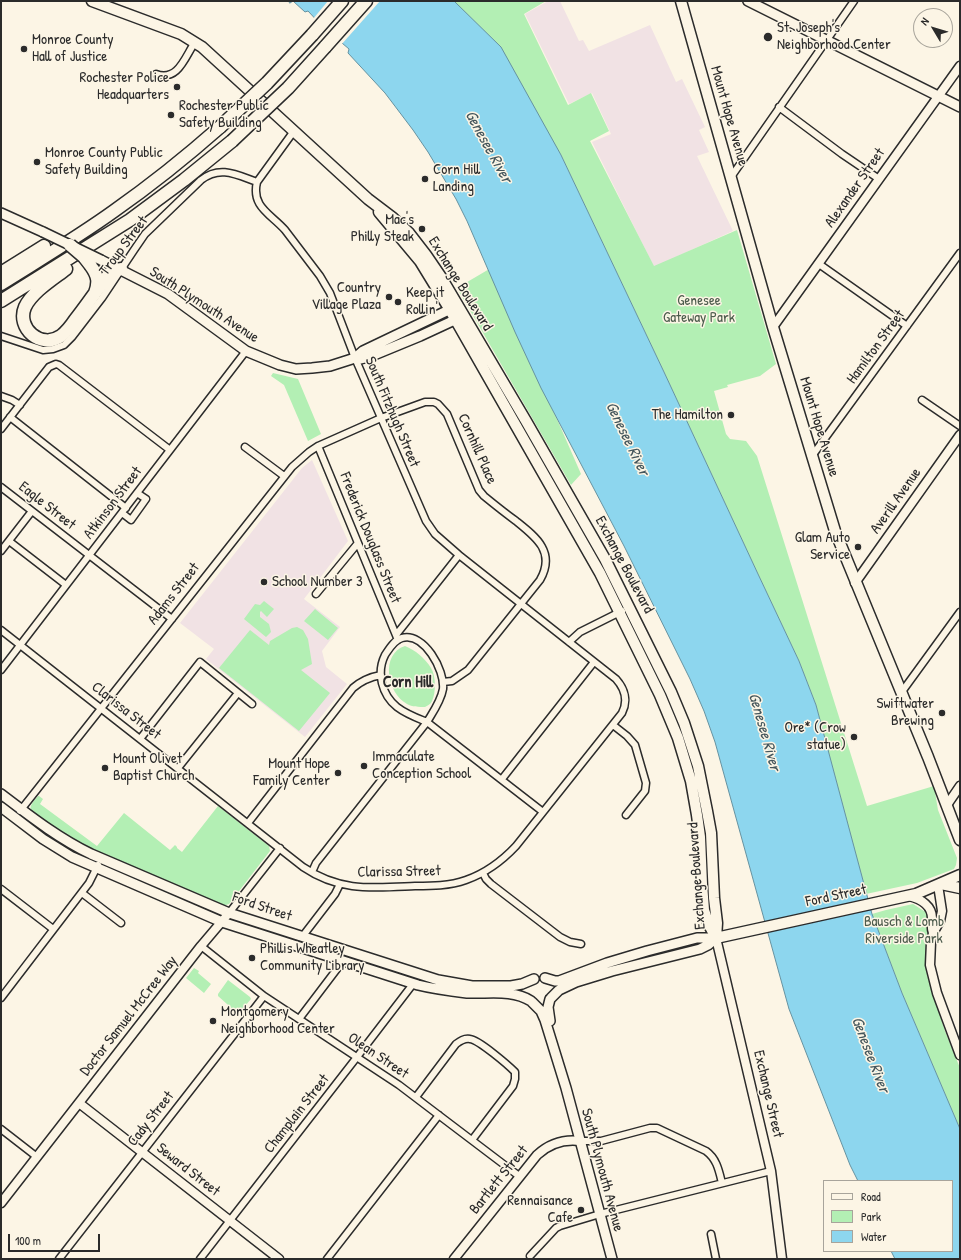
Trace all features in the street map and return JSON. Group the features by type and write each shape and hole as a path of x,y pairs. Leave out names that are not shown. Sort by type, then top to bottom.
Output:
{"highway":[{"path":"1,284 113,212 220,127 271,79 342,1"},
{"path":"121,269 114,270 110,273 66,332 55,340 47,341 30,334 24,324 23,316 28,302 34,296 50,281 188,177 232,141 288,88 366,1"},
{"path":"1,273 175,164"},
{"path":"1,301 120,227"},
{"path":"70,245 84,257 96,263 98,280 91,300"}],"main road":[{"path":"748,1 960,107"},
{"name":"Exchange Boulevard","path":"95,2 177,33 195,42 214,57 368,199 393,218 414,239 434,265 454,308 589,553 663,700 682,748 691,781 701,849 703,900 706,919 716,938"},
{"name":"Mount Hope Avenue","path":"683,4 773,327 835,531 855,583 947,804 960,840"},
{"path":"1,213 70,245"},
{"name":"South Plymouth Avenue","path":"96,263 121,269 168,294 246,351 274,363 296,369 330,366 355,358 363,351 454,308"},
{"name":"Exchange Boulevard","path":"460,318 503,381 599,549 676,702 692,744 706,799 711,833 713,891 717,924 716,938"},
{"name":"South Plymouth Avenue","path":"355,358 363,359 370,357 460,318"},
{"name":"Ford Street","path":"1,794 61,838 80,849 229,913 450,983 472,986 511,986 519,985 534,979"},
{"name":"Ford Street","path":"1,807 52,846 72,857 222,922 413,984 441,990 460,992 512,994 523,996 532,1002"},
{"name":"Ford Street","path":"545,978 554,981 561,980 614,961 673,944 700,938 716,938 916,894 960,875"},
{"path":"940,884 960,888"},
{"name":"Ford Street","path":"550,999 559,990 571,984 612,971 700,949 708,945 716,938"},
{"path":"539,977 545,978 552,987 553,993 550,999 541,1004 532,1002 526,994 526,988 530,981 539,977"},
{"name":"South Plymouth Avenue","path":"550,999 548,1012 566,1088 612,1259"},
{"name":"South Plymouth Avenue","path":"532,1002 542,1014 566,1088"}],"street":[{"path":"730,176 854,1"},
{"path":"156,74 166,76 174,73 179,68 195,42"},
{"name":"Alexander Street","path":"773,327 960,66"},
{"path":"779,107 842,154 879,179"},
{"path":"257,182 294,131"},
{"name":"Troup Street","path":"1,336 37,349 46,350 60,347 72,337 102,298 148,231 205,177 212,173 225,172 257,182"},
{"name":"South Fitzhugh Street","path":"257,182 255,190 258,202 265,212 285,230 326,284 380,418 422,514 430,528 459,555 594,662"},
{"name":"Hamilton Street","path":"812,456 960,253"},
{"path":"819,264 907,326"},
{"name":"Atkinson Street","path":"1,670 246,351"},
{"path":"1,429 49,367 54,364 60,365 170,450"},
{"path":"1,396 20,405"},
{"path":"922,400 960,426"},
{"name":"Cornhill Place","path":"380,418 425,402 434,402 438,404 444,411 479,490 484,496 536,538 544,549 546,565 544,573 535,587 468,670 452,681 443,682"},
{"path":"10,417 124,510 130,520 146,499 137,493"},
{"name":"Adams Street","path":"14,818 284,476 300,459 318,446 380,418"},
{"name":"Averill Avenue","path":"855,583 960,435"},
{"name":"Frederick Douglass Street","path":"318,446 397,637"},
{"path":"245,447 284,476"},
{"name":"Eagle Street","path":"1,487 172,618"},
{"path":"1,551 32,511"},
{"path":"9,541 66,585"},
{"path":"316,594 358,543"},
{"path":"459,555 397,637 384,657 381,667 383,688 393,703 408,714 427,722 543,812"},
{"path":"569,642 580,632 630,608"},
{"path":"901,693 960,612"},
{"name":"Clarissa Street","path":"1,630 312,872 340,884 369,888 447,885 483,873 494,866 510,852 624,710 626,702 619,682 594,662"},
{"path":"312,872 316,863 427,722 440,699 443,689 443,682 441,672 436,662 423,645 414,639 397,637"},
{"path":"140,739 200,662 252,704"},
{"path":"502,779 594,662"},
{"path":"248,823 353,688 367,679 381,675"},
{"path":"178,768 238,693"},
{"path":"613,724 634,743 646,782 645,791 626,815"},
{"path":"947,804 960,786"},
{"name":"Doctor Samuel McCree Way","path":"1,1203 201,946 222,922 280,848"},
{"path":"1,998 82,893 89,883 101,858"},
{"path":"483,873 491,884 560,937 566,941 581,944"},
{"path":"302,937 335,894 340,884"},
{"path":"940,884 942,911 940,921 934,934 930,953 930,965 933,979 960,1055"},
{"path":"1,889 53,929"},
{"path":"82,893 121,923"},
{"path":"903,896 915,898 928,906 933,917 932,930 934,934"},
{"name":"Exchange Street","path":"716,938 771,1171 782,1259"},
{"name":"Olean Street","path":"201,946 264,996 416,1097 519,1176"},
{"path":"299,1019 343,961"},
{"name":"Champlain Street","path":"200,1259 413,984"},
{"name":"Cady Street","path":"59,1259 264,996"},
{"path":"416,1097 456,1044 462,1039 470,1038 478,1042 515,1072 515,1079 513,1086 472,1140"},
{"name":"Seward Street","path":"79,1103 279,1259"},
{"path":"326,1259 439,1115"},
{"path":"580,1141 601,1141 650,1128 657,1128 706,1150 712,1155 716,1162 722,1182"},
{"path":"1,1130 37,1157"},
{"name":"Bartlett Street","path":"454,1259 537,1154 546,1147 557,1143 569,1140 580,1141"},
{"path":"530,1256 558,1227 600,1214 722,1182 771,1171"},
{"path":"711,1234 714,1259"}],"shaded area":[{"path":"548,1 560,1 579,41 583,40 589,51 650,25 676,82 682,79 705,127 699,130 709,152 697,156 733,231 654,267 592,142 611,134 592,93 569,104 525,14"},
{"name":"School Number 3","path":"312,460 348,541 304,599 340,627 322,651 326,667 347,684 305,737 206,659 214,649 180,623 302,468"}],"green space":[{"name":"Genesee Gateway Park","path":"454,1 546,1 524,14 568,105 591,93 609,131 590,141 654,266 737,230 776,364 760,376 727,385 728,387 714,391 726,434 730,439 746,441 757,456 867,806 934,786 938,810 957,858 954,869 917,883 866,894 816,705 799,661 561,155"},
{"path":"491,268 581,474 571,485 457,288"},
{"path":"273,373 298,379 321,434 308,441 284,385 271,376"},
{"path":"264,601 274,609 267,617 261,611 260,612 260,617 269,624 271,632 266,637 244,619 255,604 260,605"},
{"path":"315,609 338,628 328,640 304,621"},
{"path":"297,627 303,630 308,639 312,664 301,670 330,693 299,731 219,668 250,630 269,645 270,641 292,628"},
{"path":"405,646 423,658 433,671 435,680 434,694 432,702 425,707 407,704 400,699 391,683 389,665 392,657 397,650"},
{"path":"38,796 43,799 40,804 97,846 124,813 170,850 175,845 182,852 218,806 269,846 270,851 229,904 223,906 73,841 31,811 31,805"},
{"name":"Bausch & Lomb Riverside Park","path":"913,904 924,911 926,908 929,911 926,950 927,975 945,1031 960,1068 960,1129 902,993 872,914"},
{"path":"194,968 199,971 198,973 211,984 204,993 186,978"},
{"path":"228,980 251,999 240,1012 237,1013 218,996"}],"water":[{"name":"Genesee River","path":"293,1 454,1 501,47 561,155 799,661 816,705 872,914 902,993 960,1129 960,1259 895,1259 892,1252 953,1252 953,1180 858,1180 850,1165 789,1009 715,742 704,711 690,679 624,546 541,388 456,199 428,152 385,93 348,53 349,49 322,26 308,11 305,12"}],"pier":[{"path":"328,1 380,1 341,45 320,28 313,19"}],"place":[{"name":"St. Joseph's Neighborhood Center","path":"768,37"},
{"name":"Monroe County Hall of Justice","path":"24,49"},
{"name":"Rochester Police Headquarters","path":"177,87"},
{"name":"Rochester Public Safety Building","path":"171,115"},
{"name":"Monroe County Public Safety Building","path":"37,162"},
{"name":"Corn Hill Landing","path":"425,179"},
{"name":"Mac's Philly Steak","path":"422,229"},
{"name":"Country Village Plaza","path":"389,297"},
{"name":"Keep it Rollin'","path":"398,302"},
{"name":"The Hamilton","path":"731,415"},
{"name":"Glam Auto Service","path":"858,547"},
{"name":"School Number 3","path":"264,582"},
{"name":"Swiftwater Brewing","path":"942,713"},
{"name":"Ore* (Crow statue)","path":"854,737"},
{"name":"Immaculate Conception School","path":"364,766"},
{"name":"Mount Olivet Baptist Church","path":"105,768"},
{"name":"Mount Hope Family Center","path":"338,773"},
{"name":"Phillis Wheatley Community Library","path":"252,958"},
{"name":"Montgomery Neighborhood Center","path":"213,1021"},
{"name":"Rennaisance Cafe","path":"581,1210"}],"district":[{"name":"Corn Hill","path":"408,683"}]}
